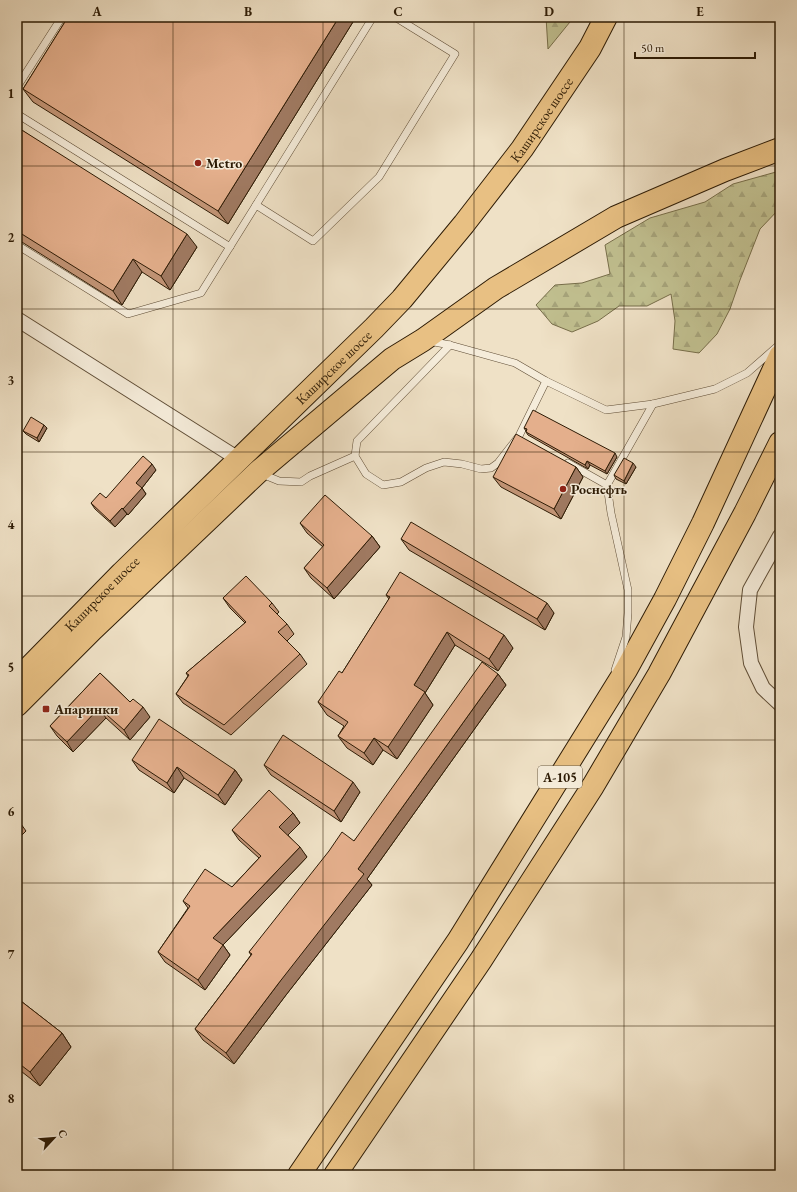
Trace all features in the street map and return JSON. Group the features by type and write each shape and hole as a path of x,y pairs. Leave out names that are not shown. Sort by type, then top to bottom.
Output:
{"main road":[{"name":"Каширское шоссе","path":"17,680 122,573 249,466 402,299 464,224 522,149 590,48 606,17"},
{"path":"17,705 99,624 249,466 392,359 423,340 496,288 616,217 725,170 780,149"},
{"path":"374,328 365,342 365,349 368,356 375,361 382,362 392,359"},
{"name":"А-105","path":"299,1175 458,941 626,670 665,599 703,523 780,356"},
{"name":"А-105","path":"335,1175 481,960 593,786 659,674 745,513 780,443"}],"street":[{"path":"17,319 249,466"},
{"path":"780,536 750,590 746,627 751,663 763,688 780,704"}],"lane":[{"path":"17,86 62,17"},
{"path":"17,245 128,314 201,293 373,17"},
{"path":"256,205 313,241 379,177 455,54 395,17"},
{"path":"17,114 230,247"},
{"path":"423,340 450,345 515,363 546,381 606,410 653,404 715,390 747,372 780,344"},
{"path":"450,345 357,441 354,456 366,474 383,484 394,484 401,482 426,468 444,462 462,464 481,469 491,468 498,463 522,438 546,381"},
{"path":"580,745 612,678 626,637 628,590 606,484 653,404"},
{"path":"249,466 279,481 301,482 310,476 354,456"},
{"path":"559,459 606,484"}],"green space":[{"path":"546,17 574,17 548,49"},
{"path":"776,172 780,173 780,208 760,229 730,309 717,334 699,353 673,349 675,321 671,294 647,306 619,306 598,321 572,332 552,324 536,305 555,285 582,283 610,274 605,245 650,218 705,202 733,184"}],"building":[{"name":"Metro","path":"68,17 339,17 218,211 23,89"},
{"path":"17,127 187,234 161,276 133,259 113,291 17,231"},
{"path":"533,410 615,453 605,471 587,461 585,465 526,432 527,429 524,428"},
{"path":"31,417 44,425 37,438 23,431"},
{"path":"516,434 576,467 554,509 493,477"},
{"path":"143,456 152,464 136,483 142,488 110,521 91,503 100,493 106,498"},
{"path":"624,458 633,463 624,481 614,475"},
{"path":"325,495 372,536 327,588 304,568 324,545 300,523"},
{"path":"411,522 547,603 537,619 401,539"},
{"path":"400,572 504,635 489,659 447,632 414,685 425,692 388,747 374,738 364,753 338,736 348,722 318,702 339,671 342,673 390,597 386,595"},
{"path":"246,576 272,603 269,606 287,624 278,632 300,654 224,725 176,694 189,675 186,673 246,622 223,598"},
{"path":"482,662 498,674 358,869 364,874 226,1053 195,1029 252,954 249,952 329,851 342,832 354,841"},
{"path":"100,673 130,702 133,699 143,707 124,730 99,708 67,742 50,726"},
{"path":"159,719 235,770 218,795 177,767 167,783 132,760"},
{"path":"283,735 353,782 334,811 264,765"},
{"path":"269,790 293,813 279,827 300,847 213,938 223,945 198,980 158,952 190,906 183,901 205,869 232,887 261,856 232,830"},
{"path":"17,820 21,824 17,828"},
{"path":"17,998 62,1033 30,1072 17,1062"}],"place":[{"name":"Metro","path":"198,163"},
{"name":"Роснефть","path":"563,489"},
{"name":"Апаринки","path":"46,709"}]}
